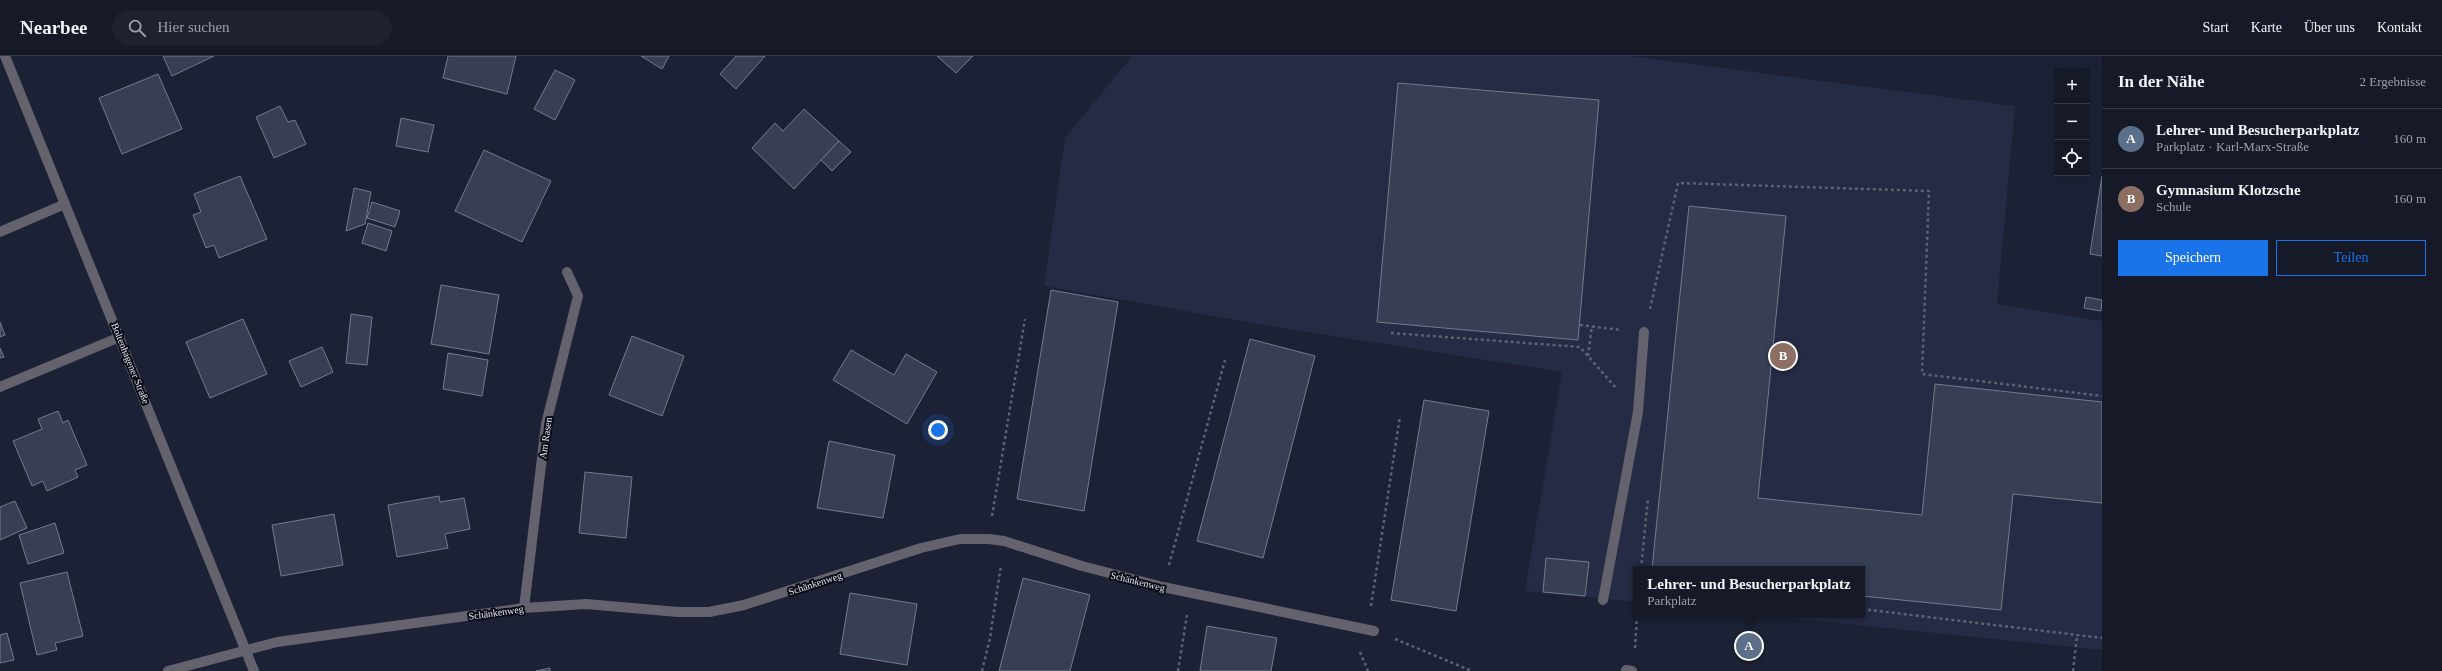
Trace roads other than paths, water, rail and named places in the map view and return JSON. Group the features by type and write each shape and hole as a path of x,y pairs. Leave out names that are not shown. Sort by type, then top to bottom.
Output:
{"street":[{"name":"Boltenhagener Straße","path":"5,56 254,671"},
{"path":"0,232 65,204"},
{"name":"Am Rasen","path":"524,608 546,424 578,296 566,272"},
{"path":"1603,600 1638,412 1644,332"},
{"path":"0,387 120,337"},
{"name":"Schänkenweg","path":"168,671 277,642 524,608 586,604 678,612 709,612 744,606 921,548 960,539 989,539 1004,541 1082,566 1163,587 1371,631"},
{"path":"1626,670 1632,671"}],"place":[{"name":"Gymnasium Klotzsche","path":"1783,356"},
{"name":"Lehrer- und Besucherparkplatz","path":"1749,646"}]}
